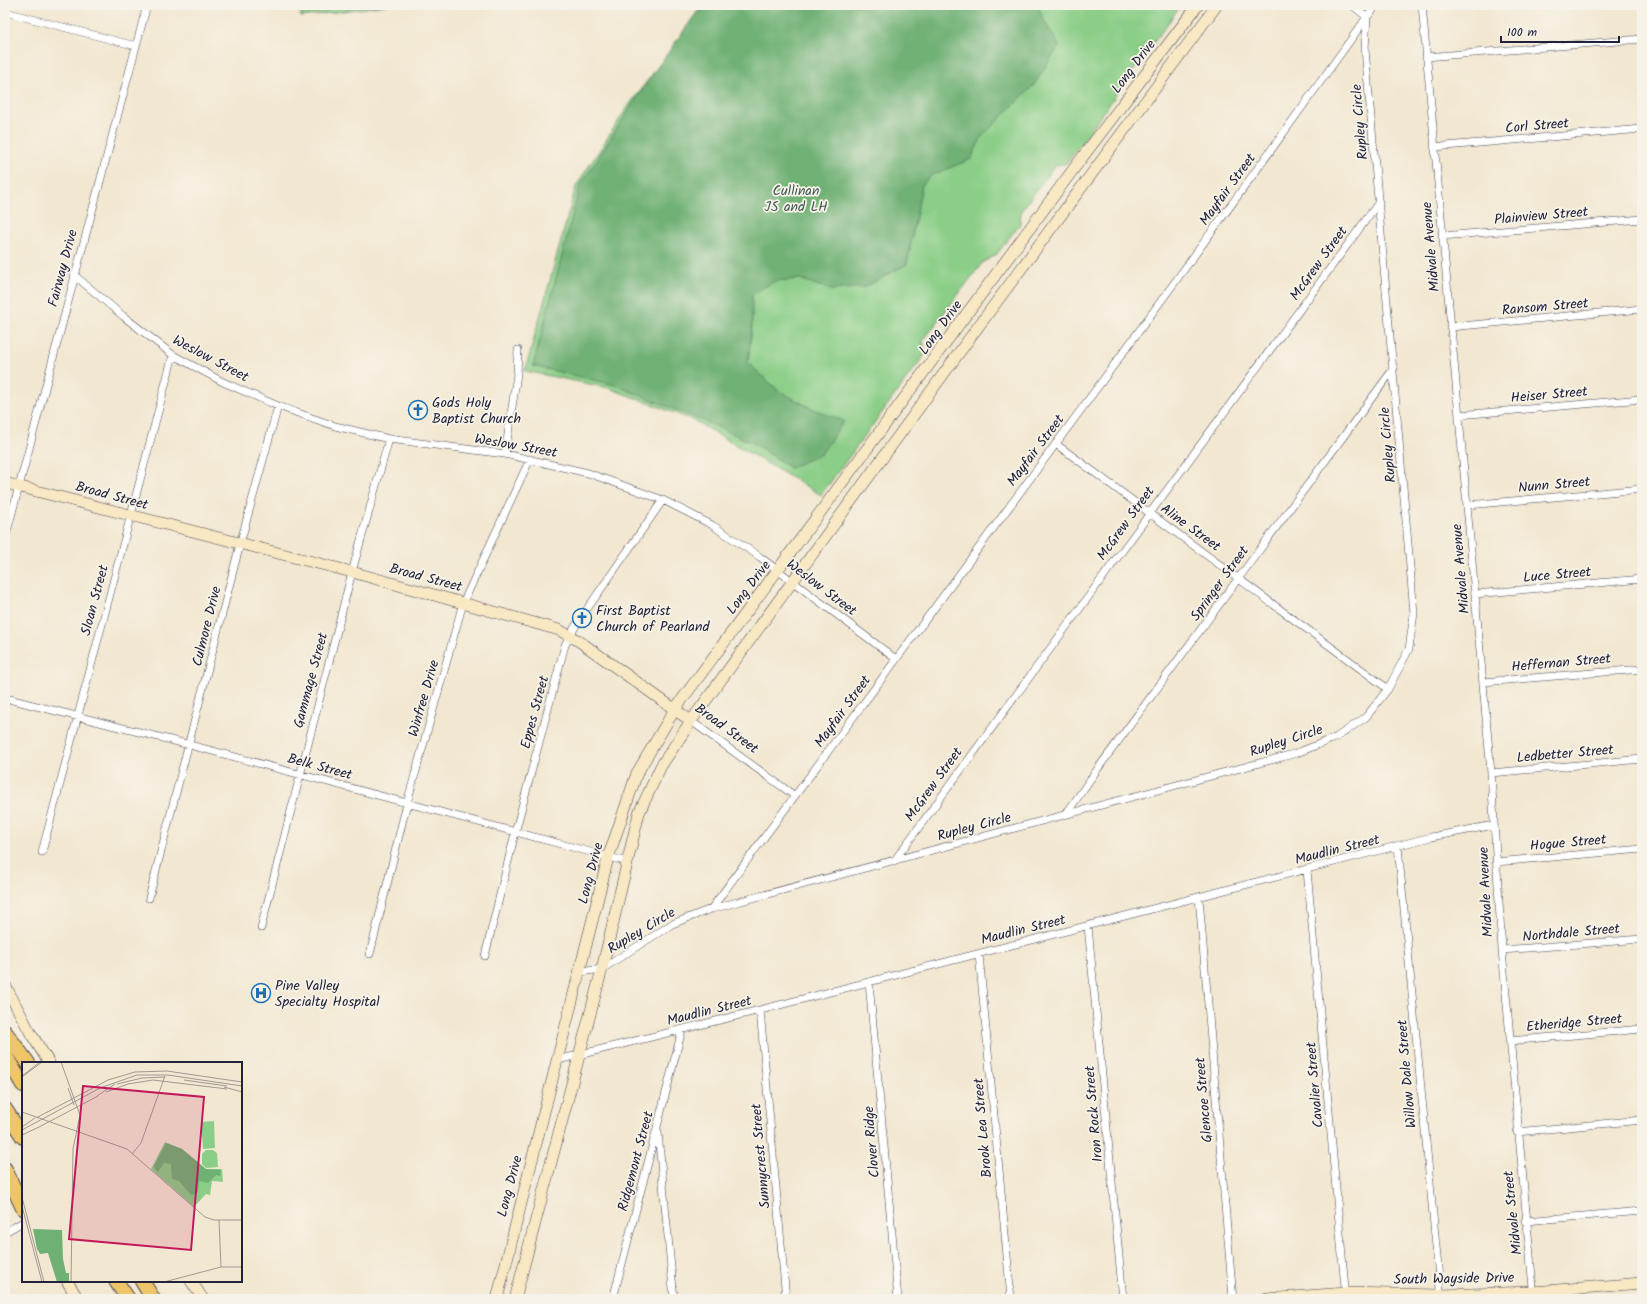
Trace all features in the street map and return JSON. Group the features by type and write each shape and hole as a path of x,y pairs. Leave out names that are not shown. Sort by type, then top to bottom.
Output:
{"highway":[{"path":"5,1032 27,1062"},
{"path":"5,1055 22,1083"},
{"path":"5,1109 22,1135"},
{"path":"5,1169 22,1206"},
{"path":"117,1282 128,1299"},
{"path":"143,1282 153,1299"}],"main road":[{"path":"515,1299 602,969 640,813 661,766 691,721 969,340 1217,5"},
{"path":"1196,7 1205,22"},
{"name":"Long Drive","path":"497,1299 608,858 637,773 675,709 779,571 1078,163 1196,7"},
{"path":"1136,87 1149,97"},
{"path":"1078,163 1093,173"},
{"path":"1015,249 1028,260"},
{"path":"956,330 969,340"},
{"path":"891,419 904,429"},
{"name":"Broad Street","path":"5,483 352,572 558,630 570,635 691,721"},
{"path":"831,499 846,510"},
{"path":"724,644 738,657"},
{"path":"5,985 30,1032 49,1062"},
{"path":"536,1145 554,1151"},
{"path":"5,1183 22,1209"},
{"path":"512,1236 530,1242"},
{"path":"68,1282 78,1299"},
{"path":"192,1282 203,1299"},
{"name":"South Wayside Drive","path":"1267,1299 1346,1296 1533,1296 1642,1282"}],"street":[{"name":"Fairway Drive","path":"5,539 147,5"},
{"path":"1352,5 1367,16"},
{"name":"Mayfair Street","path":"711,909 1056,444 1260,166 1367,16 1377,5"},
{"name":"Midvale Avenue","path":"1422,5 1491,773 1502,950 1517,1132"},
{"path":"5,12 136,46"},
{"name":"Rupley Circle","path":"580,972 602,969 672,924 711,909 1297,753 1337,737 1366,717 1388,689 1409,649 1414,613 1394,368 1365,49 1367,16"},
{"path":"1426,57 1642,39"},
{"name":"Corl Street","path":"1434,147 1642,129"},
{"name":"McGrew Street","path":"894,861 1379,202"},
{"name":"Plainview Street","path":"1442,236 1642,219"},
{"name":"Weslow Street","path":"74,275 173,355 223,382 278,406 335,426 389,439 505,454 588,473 663,500 712,525 794,581 896,659"},
{"name":"Ransom Street","path":"1450,328 1642,310"},
{"path":"505,454 517,374 518,350"},
{"name":"Sloan Street","path":"42,852 173,355"},
{"name":"Springer Street","path":"1066,814 1099,767 1394,368"},
{"name":"Heiser Street","path":"1459,415 1642,399"},
{"name":"Culmore Drive","path":"149,898 190,745 240,544 278,406"},
{"name":"Gammage Street","path":"261,928 299,774 352,572 389,439"},
{"name":"Aline Street","path":"1056,444 1388,689"},
{"name":"Winfree Drive","path":"370,954 407,803 463,603 530,459"},
{"name":"Nunn Street","path":"1468,505 1642,489"},
{"name":"Eppes Street","path":"485,956 515,833 565,645 570,635 663,500"},
{"name":"Luce Street","path":"1475,594 1642,579"},
{"name":"Heffernan Street","path":"1483,682 1642,669"},
{"name":"Belk Street","path":"5,698 190,745 608,858 628,862"},
{"name":"Broad Street","path":"691,721 795,796"},
{"name":"Ledbetter Street","path":"1491,773 1642,760"},
{"name":"Maudlin Street","path":"558,1060 682,1030 1199,898 1431,837 1494,825"},
{"name":"Willow Dale Street","path":"1398,846 1440,1297"},
{"name":"Hogue Street","path":"1496,862 1642,848"},
{"name":"Cavalier Street","path":"1307,870 1346,1296"},
{"name":"Glencoe Street","path":"1199,898 1234,1299"},
{"name":"Iron Rock Street","path":"1088,926 1123,1299"},
{"name":"Northdale Street","path":"1502,950 1642,939"},
{"name":"Brook Lea Street","path":"979,954 1011,1299"},
{"name":"Clover Ridge","path":"869,982 898,1299"},
{"name":"Sunnycrest Street","path":"760,1010 786,1299"},
{"name":"Etheridge Street","path":"1509,1041 1642,1029"},
{"name":"Ridgemont Street","path":"612,1299 658,1127 682,1030"},
{"path":"1517,1132 1642,1120"},
{"path":"658,1127 674,1299"},
{"name":"Midvale Street","path":"1517,1132 1533,1296"},
{"path":"1525,1222 1642,1211"},
{"path":"5,1232 22,1223"}],"green space":[{"path":"300,5 386,5 301,17"},
{"name":"Cullinan JS and LH","path":"702,5 1038,5 1042,17 1059,46 1033,86 982,136 971,159 930,176 922,185 907,264 865,287 831,290 800,279 775,281 752,294 752,326 748,363 779,391 811,408 844,421 821,454 790,468 755,444 723,429 615,385 533,366 580,186 647,82"},
{"name":"Cullinan JS and LH","path":"704,5 1181,5 1066,164 1055,165 1021,211 1020,224 996,255 983,262 923,341 926,353 821,495 693,420 609,388 525,371 576,186 627,108"}],"place":[{"name":"Gods Holy Baptist Church","path":"418,410"},
{"name":"First Baptist Church of Pearland","path":"582,618"},
{"name":"Pine Valley Specialty Hospital","path":"261,993"}]}
